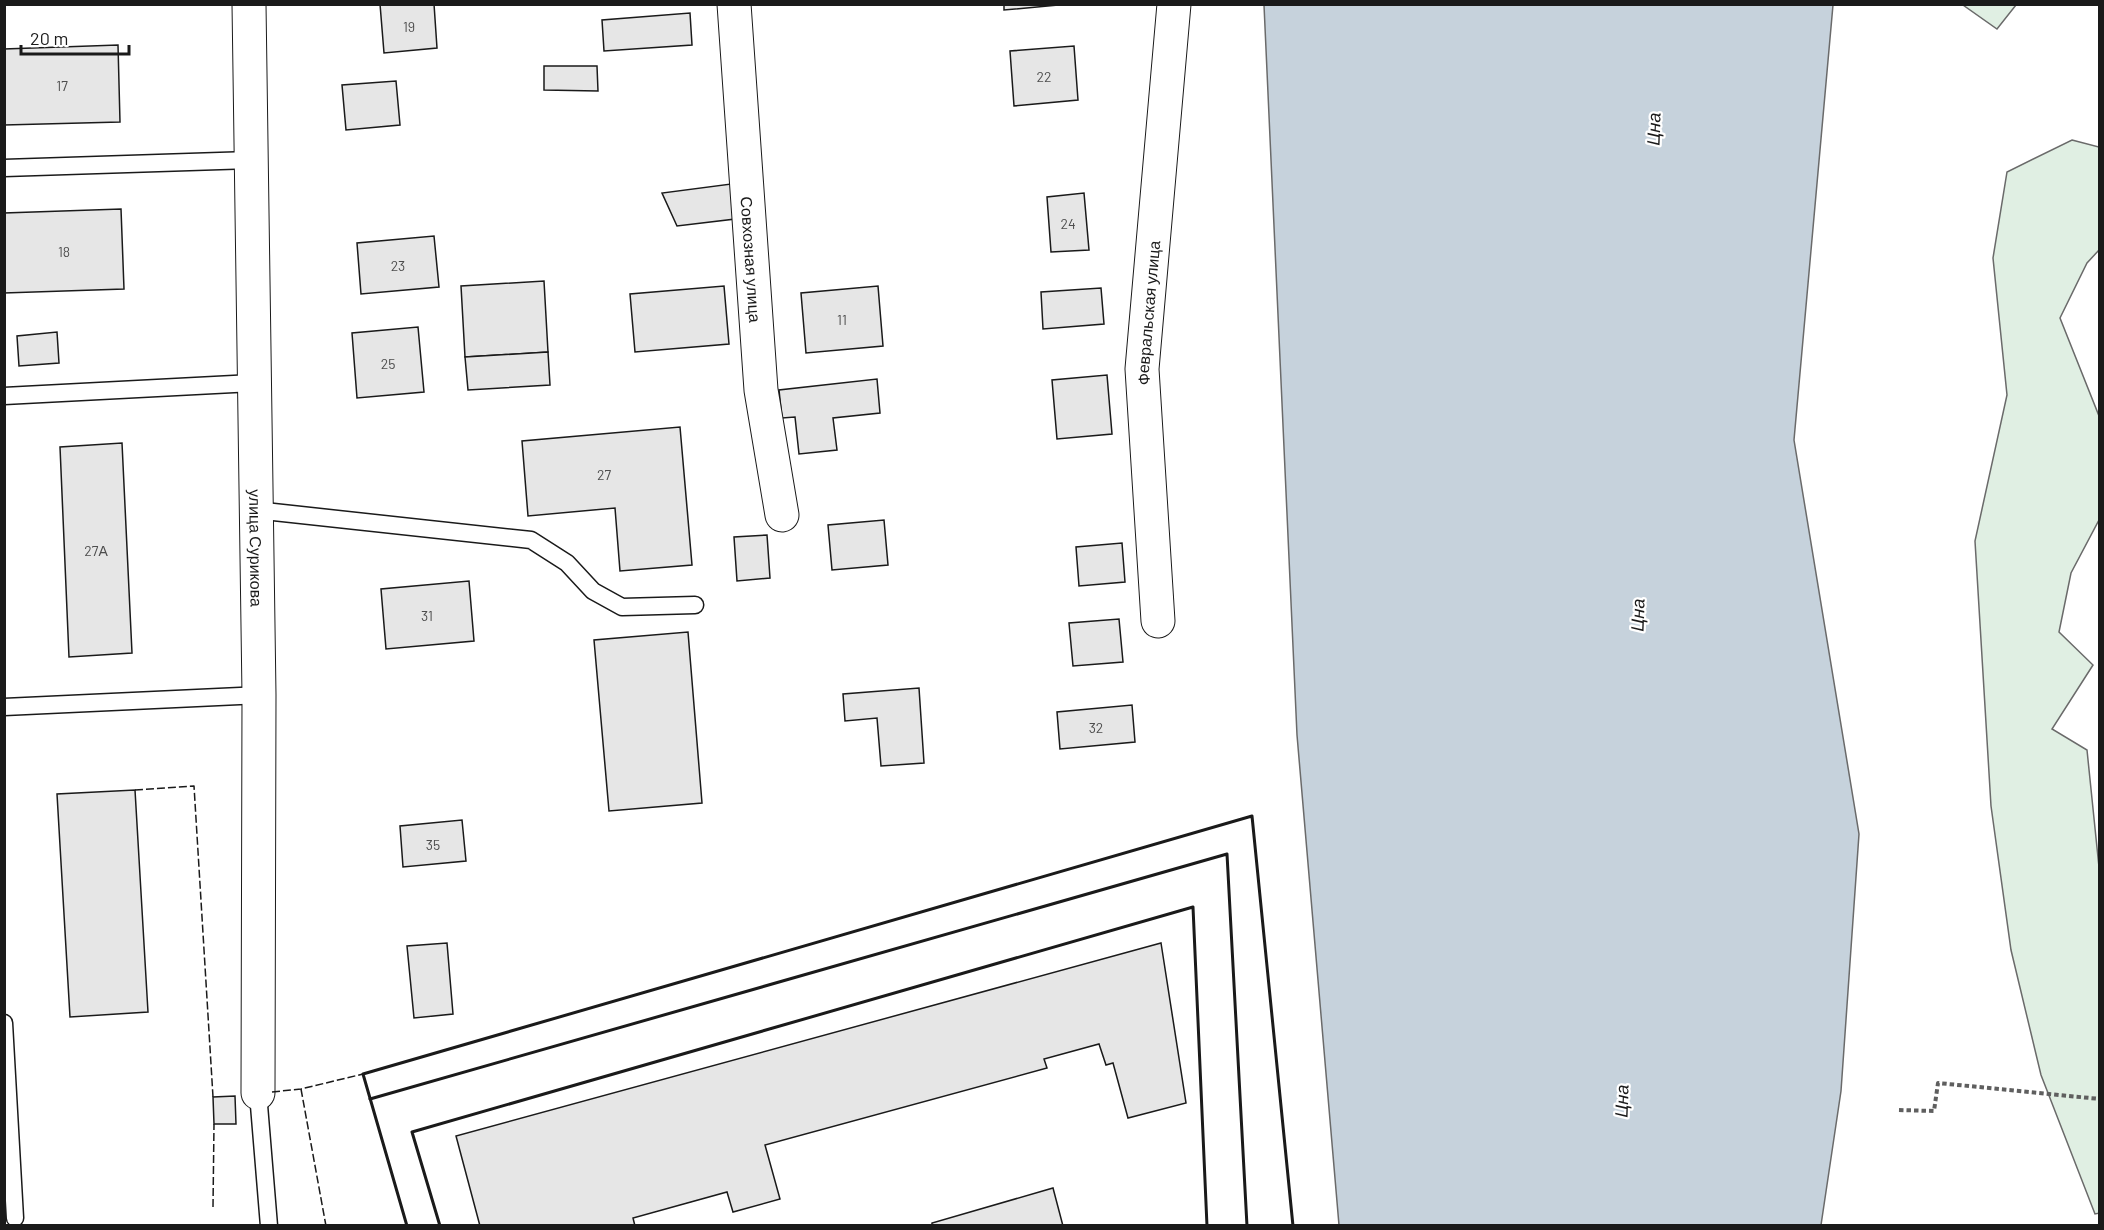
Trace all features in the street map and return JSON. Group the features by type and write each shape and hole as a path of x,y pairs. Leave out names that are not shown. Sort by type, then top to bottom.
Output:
{"street":[{"name":"улица Сурикова","path":"249,4 259,695 258,1094"},
{"name":"Совхозная улица","path":"734,4 761,390 782,515"},
{"name":"Февральская улица","path":"1158,621 1142,369 1174,4"}],"lane":[{"path":"4,168 250,160"},
{"path":"4,396 253,383"},
{"path":"255,510 531,540 567,563 593,591 622,607 695,605"},
{"path":"4,707 259,695"},
{"path":"4,1023 15,1218"},
{"path":"258,1094 269,1226"}],"path":[{"path":"1899,1110 1935,1111 1938,1083 2100,1100"}],"green space":[{"path":"1963,5 2016,5 1997,29"},
{"path":"2072,140 2099,147 2099,250 2087,263 2060,318 2099,416 2100,518 2071,573 2059,632 2093,665 2052,729 2087,750 2100,877 2100,1213 2095,1214 2041,1075 2011,950 1991,806 1975,541 2007,395 1993,258 2007,172"}],"water":[{"name":"Цна","path":"1264,5 1833,5 1794,440 1859,834 1841,1091 1821,1225 1339,1225 1297,735"}],"building":[{"path":"380,4 434,4 437,48 384,53"},
{"path":"1004,4 1069,4 1004,10"},
{"path":"690,13 692,45 604,51 602,20"},
{"path":"118,45 120,122 4,125 4,49"},
{"path":"1074,46 1078,100 1014,106 1010,51"},
{"path":"544,66 597,66 598,91 544,90"},
{"path":"396,81 400,125 346,130 342,85"},
{"path":"731,184 735,219 677,226 662,193"},
{"path":"1084,193 1089,250 1051,252 1047,197"},
{"path":"121,209 124,289 4,293 4,213"},
{"path":"434,236 439,287 361,294 357,243"},
{"path":"544,281 548,352 465,357 461,286"},
{"path":"724,286 729,344 635,352 630,294"},
{"path":"878,286 883,346 806,353 801,293"},
{"path":"1101,288 1104,324 1043,329 1041,292"},
{"path":"418,327 424,392 357,398 352,333"},
{"path":"57,332 59,363 19,366 17,336"},
{"path":"548,352 550,385 468,390 465,357"},
{"path":"1107,375 1112,434 1057,439 1052,380"},
{"path":"877,379 880,413 833,418 837,450 799,454 795,417 782,418 779,390"},
{"path":"680,427 692,565 620,571 615,508 528,516 522,441"},
{"path":"122,443 132,653 69,657 60,447"},
{"path":"884,520 888,565 832,570 828,525"},
{"path":"767,535 770,578 737,581 734,537"},
{"path":"1122,543 1125,582 1079,586 1076,547"},
{"path":"469,581 474,641 386,649 381,589"},
{"path":"1119,619 1123,662 1073,666 1069,623"},
{"path":"688,632 702,803 609,811 594,640"},
{"path":"919,688 924,763 881,766 877,718 845,721 843,694"},
{"path":"1132,705 1135,742 1060,749 1057,712"},
{"path":"135,790 148,1012 70,1017 57,794"},
{"path":"462,820 466,861 403,867 400,826"},
{"path":"447,943 453,1014 414,1018 407,946"},
{"path":"1161,943 1186,1103 1128,1118 1113,1063 1106,1065 1099,1044 1044,1059 1047,1068 765,1145 780,1199 733,1212 727,1192 633,1218 635,1226 480,1226 456,1136"},
{"path":"235,1096 236,1124 214,1124 213,1097"},
{"path":"1053,1188 1063,1226 932,1226 932,1223"}],"fence":[{"path":"135,790 194,786 213,1097"},
{"path":"272,1092 301,1089 363,1074"},
{"path":"301,1089 326,1226"},
{"path":"213,1207 214,1124"}],"wall":[{"path":"407,1226 363,1074 1252,816 1293,1226"},
{"path":"370,1099 1227,854 1247,1226"},
{"path":"440,1226 412,1132 1193,907 1207,1226"}]}
